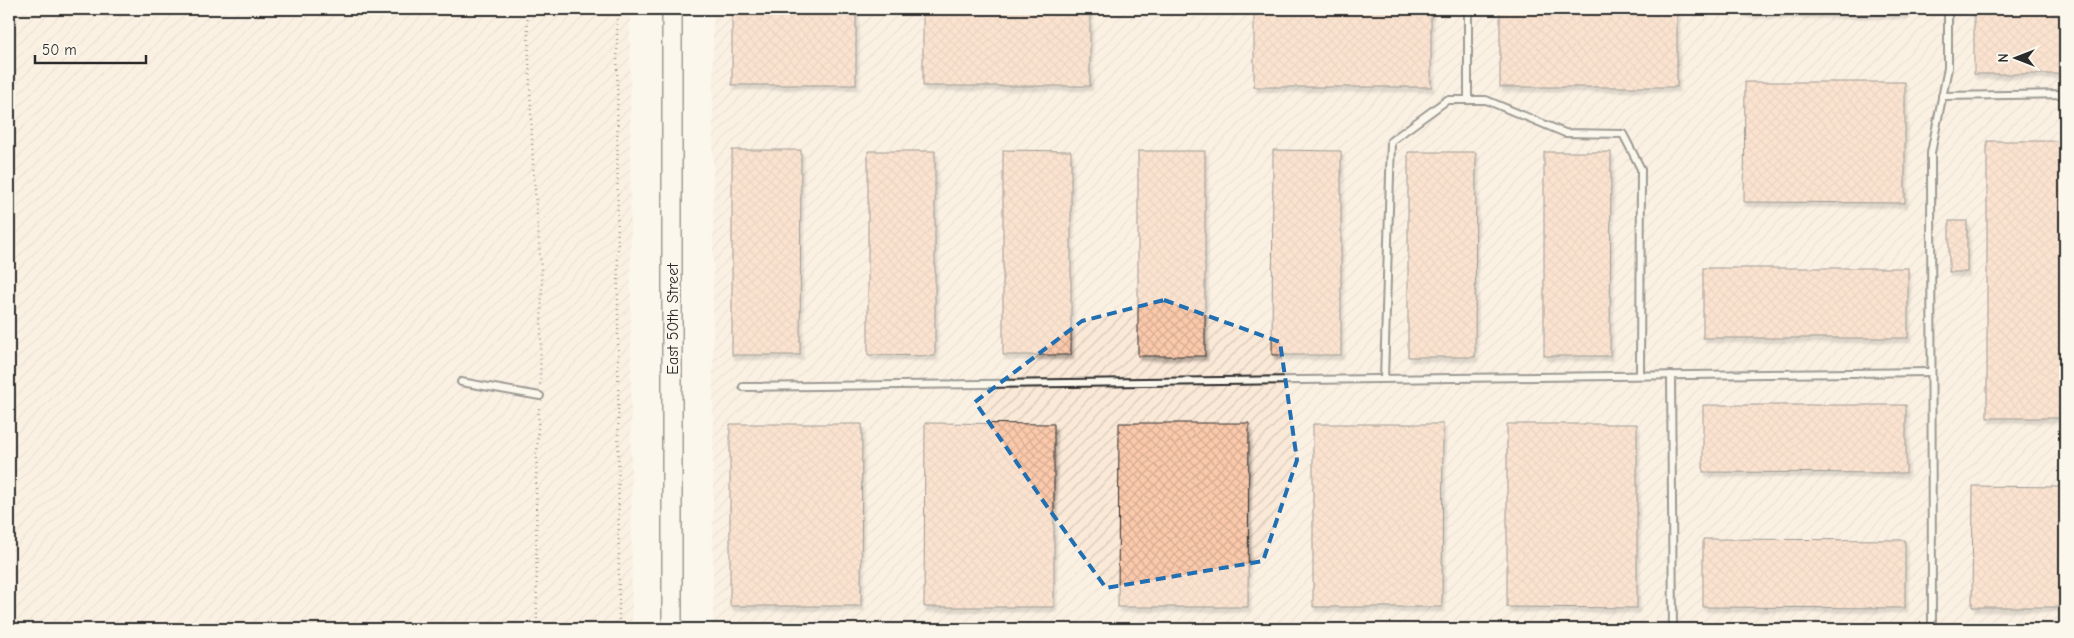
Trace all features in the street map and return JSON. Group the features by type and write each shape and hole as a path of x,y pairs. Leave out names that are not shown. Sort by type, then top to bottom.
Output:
{"main road":[{"name":"East 50th Street","path":"672,9 672,629"}],"lane":[{"path":"1468,9 1468,100"},
{"path":"1932,629 1931,153 1948,68 1948,9"},
{"path":"1942,96 2065,94"},
{"path":"1384,378 1391,141 1447,100 1486,100 1566,133 1623,134 1641,169 1640,375"},
{"path":"743,387 1931,372"},
{"path":"1671,375 1673,629"},
{"path":"461,382 540,396"}],"path":[{"path":"527,9 533,164 542,282 536,478 537,629"},
{"path":"616,9 619,629"}],"highlighted area":[{"path":"1164,300 1280,342 1297,460 1263,561 1106,588 975,402 1082,321"}],"shaded area":[{"path":"9,9 630,9 632,629 9,629"},
{"path":"713,9 2065,9 2065,629 713,629"}],"building":[{"path":"732,9 856,9 856,85 732,85"},
{"path":"923,9 1090,9 1090,86 923,86"},
{"path":"1254,9 1431,9 1431,87 1254,87"},
{"path":"1500,9 1677,9 1677,87 1500,87"},
{"path":"1745,9 1907,9 1907,14 1745,13"},
{"path":"1974,9 2065,9 2065,74 1974,74"},
{"path":"1745,82 1905,82 1905,203 1744,202"},
{"path":"1987,141 2065,141 2065,418 1987,418"},
{"path":"732,150 801,150 800,355 732,355"},
{"path":"1003,150 1071,151 1071,355 1003,355"},
{"path":"1273,150 1341,151 1341,355 1272,355"},
{"path":"868,151 935,151 935,356 868,355"},
{"path":"1138,151 1205,151 1205,356 1138,356"},
{"path":"1408,152 1476,152 1475,357 1408,357"},
{"path":"1544,152 1611,152 1610,356 1544,356"},
{"path":"1949,221 1967,221 1967,272 1949,272"},
{"path":"1703,268 1908,268 1908,338 1703,338"},
{"path":"1703,405 1906,405 1906,473 1703,472"},
{"path":"925,423 1054,424 1054,607 924,607"},
{"path":"1119,423 1249,423 1248,607 1118,607"},
{"path":"730,424 862,424 861,606 730,606"},
{"path":"1313,424 1443,424 1442,607 1313,607"},
{"path":"1507,424 1637,424 1637,608 1507,607"},
{"path":"1973,486 2065,487 2065,607 1972,607"},
{"path":"1703,539 1905,540 1905,608 1703,607"}]}
